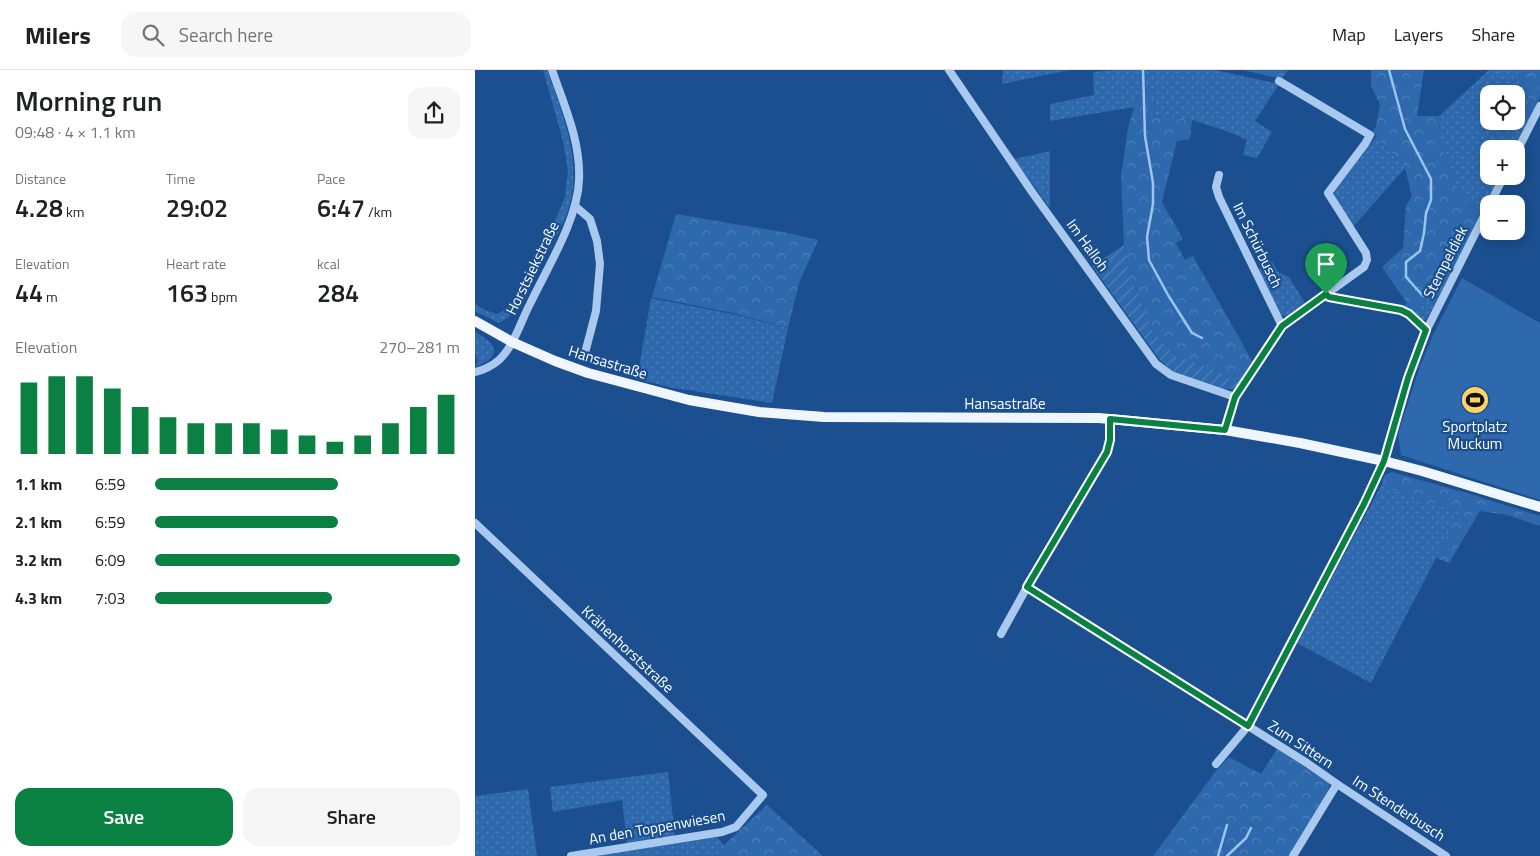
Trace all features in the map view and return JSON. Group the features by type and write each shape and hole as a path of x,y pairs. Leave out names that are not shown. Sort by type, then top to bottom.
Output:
{"main road":[{"name":"Hansastraße","path":"475,321 511,342 555,361 588,373 689,400 759,412 858,418 1110,419 1225,430 1300,443 1384,461 1540,507"}],"street":[{"name":"Horstsiekstraße","path":"475,372 487,368 499,359 511,342 568,227 575,206 579,181 578,151 552,70"},
{"name":"Im Halloh","path":"949,70 1032,192 1156,364 1171,375 1235,397"},
{"path":"1225,430 1235,397 1282,326 1364,267 1367,260 1366,253 1328,193 1370,135 1279,81"},
{"path":"1523,140 1540,106"},
{"name":"Im Schürbusch","path":"1219,175 1216,187 1219,197 1282,326"},
{"path":"575,206 590,219 597,241 600,264 596,311 585,353"},
{"name":"Stempeldiek","path":"1216,764 1248,726 1364,504 1384,461 1408,378 1426,330 1480,223"},
{"path":"1326,294 1329,297 1401,310 1409,314 1426,330"},
{"path":"1001,634 1107,452 1110,440 1110,419"},
{"name":"Krähenhorststraße","path":"475,523 763,795"},
{"name":"Zum Sittern","path":"1027,587 1307,763 1337,784 1293,856"},
{"name":"Im Stenderbusch","path":"1337,784 1446,856"},
{"name":"An den Toppenwiesen","path":"571,856 722,832 736,826 763,795"}],"green space":[{"path":"543,70 547,70 569,137 574,172 573,190 562,225 525,296 516,309 499,323 475,311 475,304 497,314 509,307 519,295 545,244 565,197 568,170 563,141"},
{"path":"1003,70 1070,70 1002,84"},
{"path":"1114,70 1215,70 1279,84 1255,121 1272,132 1257,158 1243,155 1247,140 1229,132 1192,120 1155,116 1154,89 1140,92 1134,107 1050,121 1050,104 1094,95 1093,72"},
{"path":"1243,70 1288,70 1282,79"},
{"path":"1371,70 1424,70 1417,116 1439,116 1440,140 1452,175 1462,197 1480,213 1442,290 1425,304 1411,309 1382,267 1403,248 1406,205 1412,197 1405,168 1372,133 1376,126 1380,105 1371,85"},
{"path":"1489,70 1518,70 1523,85 1480,85 1480,130 1524,130 1519,140 1480,140 1480,185 1496,185 1490,195 1480,195 1480,213 1462,197 1440,140 1439,116"},
{"path":"1518,70 1540,70 1540,97 1526,126 1525,110 1529,101 1525,85 1523,85"},
{"path":"1154,89 1155,116 1192,120 1190,139 1177,141 1162,202 1183,239 1176,243 1185,260 1193,256 1253,363 1240,383 1233,383 1223,373 1175,355 1153,331 1130,275 1124,245 1121,175 1128,128 1134,107 1140,92"},
{"path":"1525,90 1529,101 1525,110"},
{"path":"1376,137 1405,168 1353,227 1334,197 1335,190"},
{"path":"1050,151 1050,208 1014,159"},
{"path":"676,214 818,240 799,283 788,328 733,313 652,297"},
{"path":"1124,245 1130,275 1153,331 1175,355 1223,373 1233,383 1240,383 1237,389 1224,389 1186,379 1173,372 1159,359 1092,266"},
{"path":"1272,261 1278,272 1289,277 1306,305 1289,317 1281,315 1258,270"},
{"name":"Sportplatz Muckum","path":"1462,278 1540,323 1540,500 1401,455 1398,434 1420,366 1433,335"},
{"path":"1442,290 1426,320 1421,320 1403,308 1406,303 1411,308 1425,304"},
{"path":"651,298 732,314 788,328 772,403 674,388 637,379"},
{"path":"475,332 483,336 492,345 494,354 490,359 475,367 478,362 475,352"},
{"path":"1392,472 1540,516 1540,526 1507,515 1480,511 1449,563 1436,558 1460,512 1381,486 1385,475"},
{"path":"1381,486 1460,512 1371,683 1297,643"},
{"path":"1277,749 1330,783 1326,798 1290,856 1153,856 1215,772 1229,757 1261,774"},
{"path":"668,772 675,837 627,843 622,800 553,812 550,787"},
{"path":"528,789 537,856 475,856 475,796"},
{"path":"767,805 823,856 726,856 724,845"},
{"path":"717,837 724,845 726,856 592,856"}],"waterway":[{"path":"1143,70 1145,136 1153,183 1153,204 1147,237 1149,260 1192,333 1202,338"},
{"path":"1389,70 1405,129 1431,179 1431,200 1426,213 1420,251 1406,262 1406,277 1423,296"},
{"path":"1218,856 1227,825"},
{"path":"1227,856 1246,838 1251,828"}],"place":[{"name":"Sportplatz Muckum","path":"1475,400"}],"route":[{"path":"1326,294 1329,297 1401,310 1409,314 1426,330 1408,378 1384,461 1364,504 1248,726 1027,587 1107,452 1110,440 1110,419 1225,430 1235,397 1282,326 1326,294"}]}
